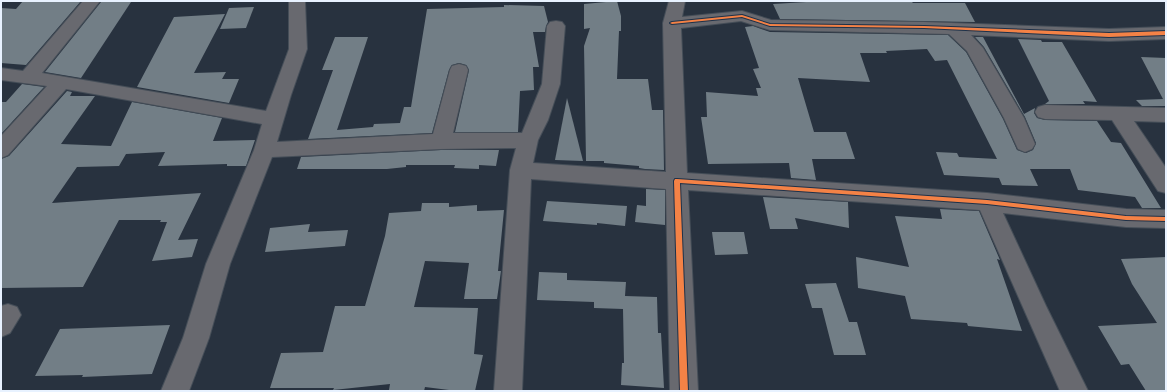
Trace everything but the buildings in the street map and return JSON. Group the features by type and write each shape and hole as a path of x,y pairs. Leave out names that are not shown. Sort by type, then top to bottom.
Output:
{"street":[{"path":"28,77 92,1"},
{"path":"175,391 196,338 218,264 264,150 273,119 298,49 297,1"},
{"path":"677,1 672,23 684,391"},
{"path":"672,23 742,16 770,25 954,28 1109,35 1166,33"},
{"path":"508,391 521,170 528,140 538,120 551,84 556,26"},
{"path":"954,28 974,48 1014,118 1024,144"},
{"path":"441,141 459,70"},
{"path":"1,74 62,82 273,119"},
{"path":"1,150 62,82"},
{"path":"1045,112 1166,115"},
{"path":"1118,113 1166,185"},
{"path":"264,150 441,141 528,140"},
{"path":"521,170 987,202 1126,218 1166,219"},
{"path":"987,202 1037,314 1074,391"}],"cycle path":[{"path":"672,23 742,16 770,25 924,27 1109,35 1166,33"},
{"path":"684,391 677,181 987,202 1126,218 1166,219"}]}
